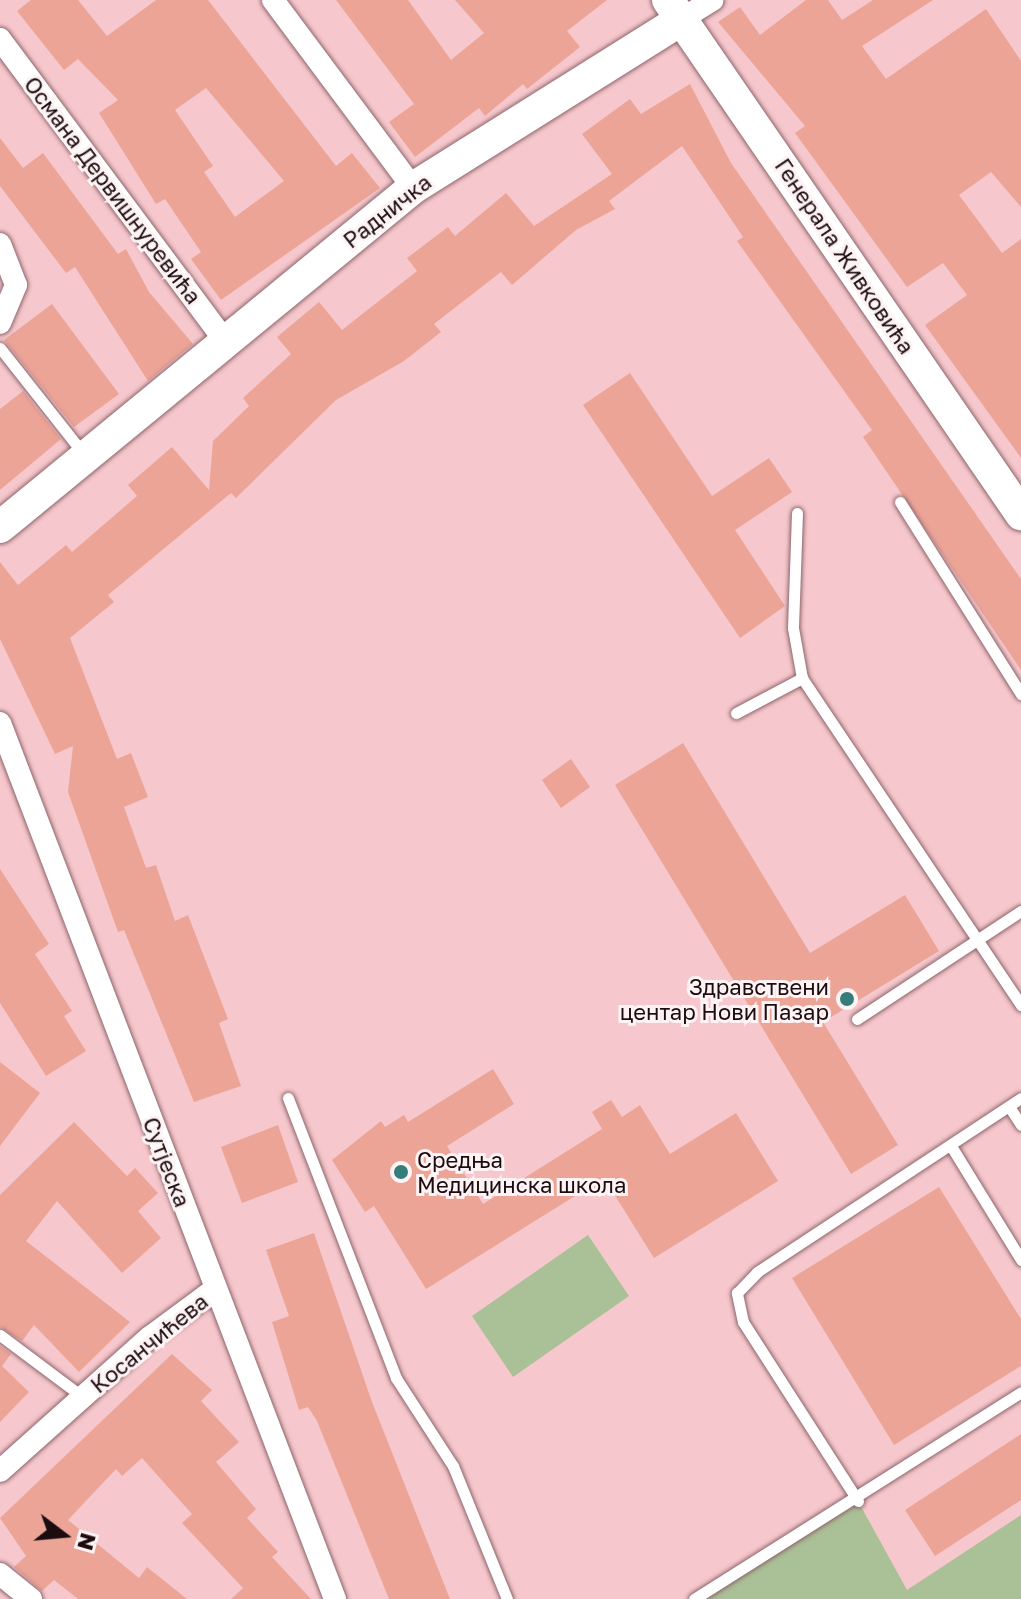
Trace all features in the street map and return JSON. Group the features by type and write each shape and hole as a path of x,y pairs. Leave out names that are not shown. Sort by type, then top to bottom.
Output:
{"street":[{"path":"273,0 413,188"},
{"name":"Радничка","path":"0,527 413,188 675,9 713,0"},
{"name":"Генерала Живковића","path":"675,9 1021,514"},
{"name":"Османа Дервишнуревића","path":"0,39 226,342"},
{"path":"0,244 16,285 0,323"},
{"name":"Сутјеска","path":"0,723 8,771 335,1599"},
{"name":"Косанчићева","path":"0,1471 83,1397 215,1289"},
{"path":"0,1574 31,1599"}],"lane":[{"path":"0,348 86,457"},
{"path":"900,502 1021,694"},
{"path":"797,513 793,628 802,678 1021,1005"},
{"path":"736,713 802,678"},
{"path":"857,1019 1021,911"},
{"path":"288,1098 396,1378 453,1466 507,1599"},
{"path":"858,1501 743,1322 737,1293 757,1272 1021,1098"},
{"path":"1010,1108 1021,1125"},
{"path":"951,1146 1021,1260"},
{"name":"Косанчићева","path":"0,1335 83,1397"},
{"path":"694,1599 858,1501 1021,1392"}],"green space":[{"path":"588,1235 629,1296 513,1377 472,1316"},
{"path":"858,1501 907,1590 1021,1515 1021,1599 694,1599"}],"building":[{"path":"31,0 78,0 107,36 156,0 208,0 336,166 352,153 380,188 221,300 191,259 201,252 165,199 156,204 99,113 118,100 78,59 64,70 17,11","holes":["206,88 284,181 235,217 204,172 213,166 175,110"]},
{"path":"336,0 408,0 451,60 484,33 455,0 607,0 567,31 580,47 527,89 523,84 485,116 479,108 415,157 389,122 414,104"},
{"path":"806,0 828,0 842,20 873,0 933,0 862,46 886,79 986,9 1021,61 1021,207 991,172 959,195 1002,253 1021,239 1021,458 925,325 967,295 943,263 907,287 795,133 805,126 718,22 740,7 760,35"},
{"path":"690,84 731,163 1021,579 1021,670 863,437 872,430 737,241 743,237 682,146 609,201 615,209 576,230 512,285 501,272 434,324 441,332 404,361 336,400 236,498 231,493 108,595 114,602 70,638 117,759 131,753 148,797 124,807 146,868 156,865 175,921 188,915 228,1019 219,1023 241,1086 194,1102 124,930 118,932 68,792 73,746 55,754 0,639 0,562 18,585 66,545 72,552 137,496 128,485 172,447 209,490 213,441 249,406 243,398 291,354 277,337 319,302 342,330 417,271 407,258 448,227 455,236 506,193 534,226 612,174 582,134 630,99 641,114"},
{"path":"0,138 23,168 43,153 118,254 126,249 149,292 193,344 148,381 75,267 66,273 0,186"},
{"path":"52,304 119,394 74,427 4,340"},
{"path":"630,373 712,496 769,458 792,492 735,530 785,606 740,638 583,405"},
{"path":"23,391 61,439 0,490 0,409"},
{"path":"683,743 810,953 905,895 939,951 823,1022 898,1145 851,1174 615,785"},
{"path":"571,759 590,787 561,808 542,780"},
{"path":"0,869 49,944 35,954 72,1011 64,1016 86,1051 46,1076 0,1003"},
{"path":"0,1062 40,1093 0,1146"},
{"name":"Средња Медицинска школа","path":"493,1069 514,1104 447,1146 483,1204 602,1129 592,1112 611,1100 622,1117 640,1105 670,1154 736,1113 778,1181 654,1258 609,1186 597,1194 591,1186 426,1289 374,1206 365,1212 332,1160 381,1121 385,1127 404,1115 408,1122"},
{"path":"74,1122 127,1176 135,1168 158,1193 138,1211 161,1238 122,1273 57,1201 26,1241 130,1322 79,1372 34,1325 22,1341 0,1327 0,1195"},
{"path":"278,1125 298,1182 242,1203 221,1147"},
{"path":"939,1187 1021,1319 1021,1366 894,1445 792,1278"},
{"path":"314,1233 372,1402 450,1599 389,1599 317,1421 308,1407 299,1410 272,1322 289,1316 266,1250"},
{"path":"0,1346 11,1354 2,1366 29,1392 0,1422"},
{"path":"172,1354 212,1390 201,1401 239,1442 216,1462 256,1509 247,1518 278,1552 272,1557 311,1599 231,1599 243,1588 182,1523 192,1514 142,1458 122,1476 116,1469 68,1520 139,1578 147,1567 187,1599 78,1599 54,1580 42,1591 14,1567 26,1556 0,1518"},
{"path":"1021,1434 1021,1500 935,1556 905,1510"}],"place":[{"name":"Здравствени центар Нови Пазар","path":"847,999"},
{"name":"Средња Медицинска школа","path":"401,1172"}]}
